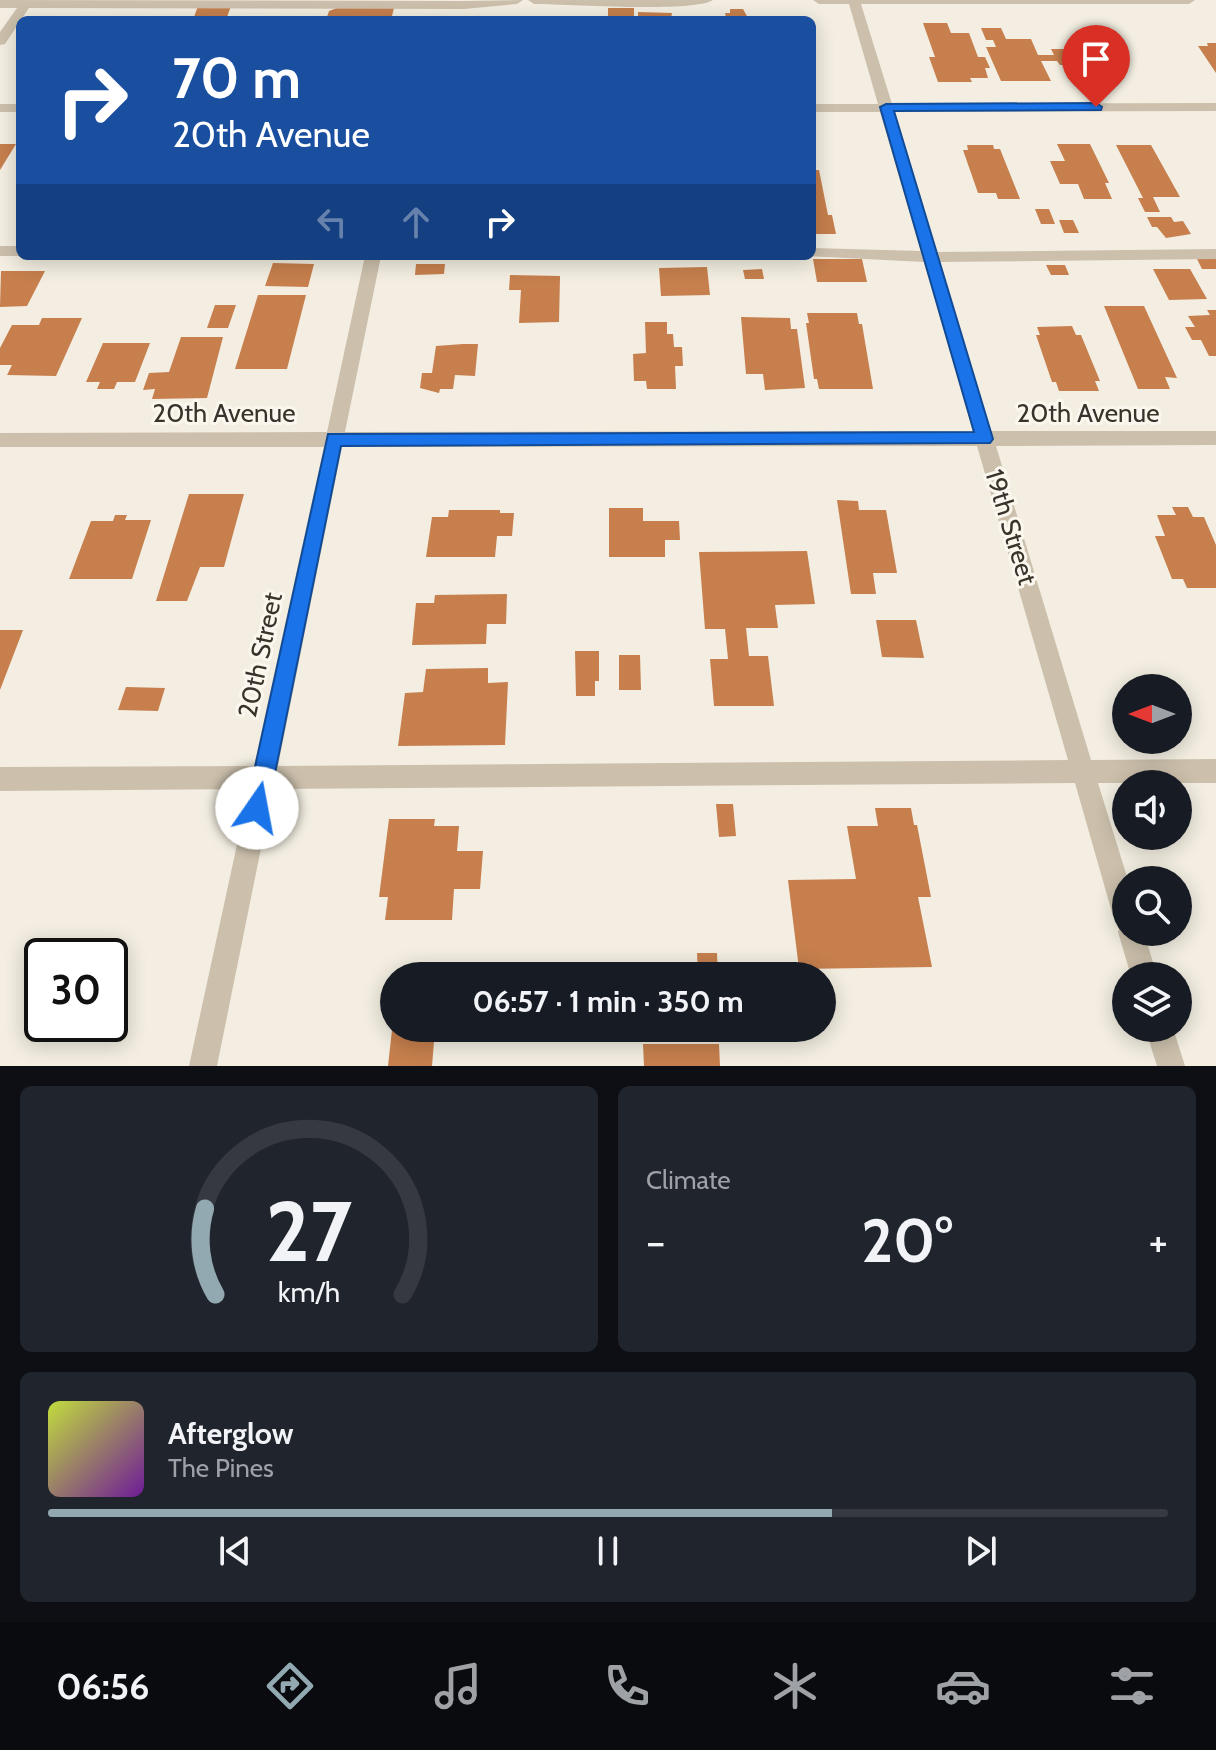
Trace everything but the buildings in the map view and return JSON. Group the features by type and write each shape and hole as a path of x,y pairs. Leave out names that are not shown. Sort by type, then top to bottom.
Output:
{"street":[{"path":"0,4 517,0"},
{"path":"534,0 707,0"},
{"path":"819,0 1189,0"},
{"name":"19th Street","path":"854,0 1112,869"},
{"path":"0,41 16,18"},
{"path":"816,108 1216,107"},
{"path":"816,253 931,257 1216,254"},
{"name":"20th Street","path":"203,1066 372,260"},
{"name":"20th Avenue","path":"0,440 1216,438"},
{"path":"0,779 1216,771"},
{"path":"1163,1042 1171,1066"}],"route":[{"path":"257,808 334,439 984,439 886,107 1096,107"}]}
